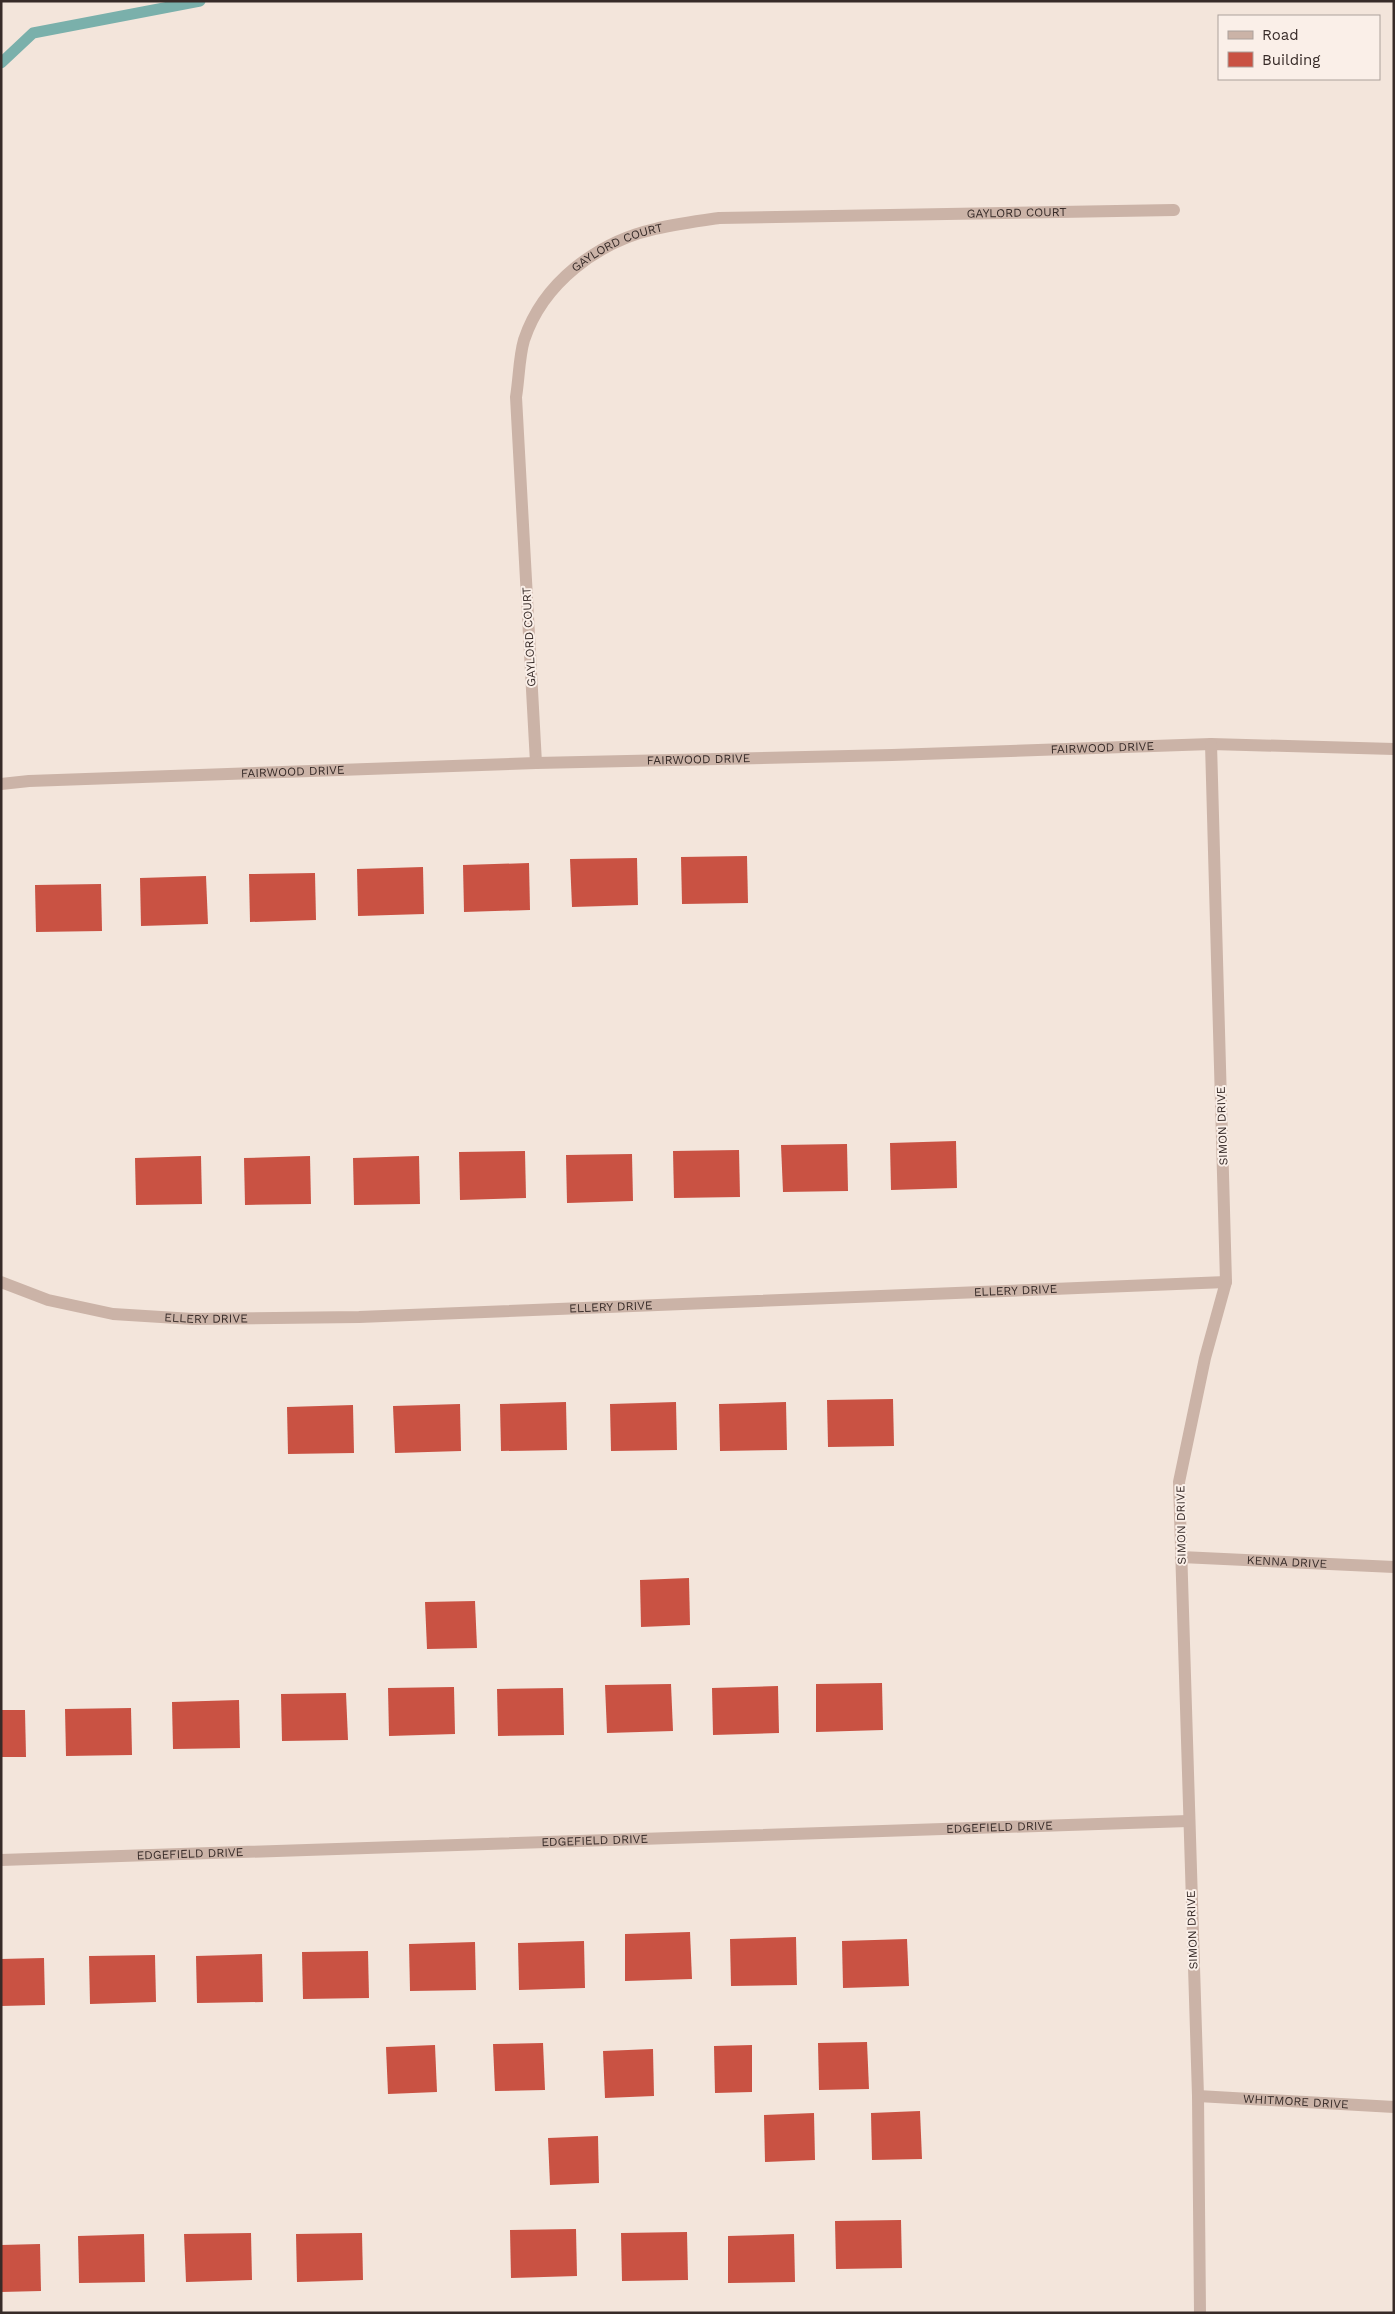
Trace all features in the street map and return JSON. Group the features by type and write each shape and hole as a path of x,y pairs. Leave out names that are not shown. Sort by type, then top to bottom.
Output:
{"street":[{"name":"GAYLORD COURT","path":"536,763 516,397 524,341 543,300 576,266 610,244 654,229 719,218 1174,210"},
{"name":"FAIRWOOD DRIVE","path":"1,784 29,781 536,763 892,755 1211,744 1394,749"},
{"name":"SIMON DRIVE","path":"1200,2313 1198,2096 1179,1482 1205,1358 1226,1282 1211,744"},
{"name":"ELLERY DRIVE","path":"1,1282 48,1300 113,1314 193,1319 359,1317 1226,1282"},
{"name":"KENNA DRIVE","path":"1181,1557 1394,1567"},
{"name":"EDGEFIELD DRIVE","path":"1,1860 1188,1821"},
{"name":"WHITMORE DRIVE","path":"1198,2096 1394,2107"}],"building":[{"path":"747,856 748,903 682,904 681,857"},
{"path":"637,858 638,905 572,907 570,859"},
{"path":"529,863 530,910 464,912 463,865"},
{"path":"423,867 424,914 358,916 357,869"},
{"path":"315,873 316,920 250,922 249,874"},
{"path":"206,876 208,924 141,926 140,878"},
{"path":"101,884 102,931 36,932 35,885"},
{"path":"956,1141 957,1188 891,1190 890,1143"},
{"path":"847,1144 848,1191 783,1192 781,1145"},
{"path":"739,1150 740,1197 674,1198 673,1151"},
{"path":"525,1151 526,1198 460,1200 459,1152"},
{"path":"632,1154 633,1201 567,1203 566,1155"},
{"path":"201,1156 202,1204 136,1205 135,1158"},
{"path":"310,1156 311,1204 245,1205 244,1158"},
{"path":"419,1156 420,1204 354,1205 353,1158"},
{"path":"893,1399 894,1446 828,1447 827,1400"},
{"path":"566,1402 567,1450 501,1451 500,1404"},
{"path":"676,1402 677,1450 611,1451 610,1404"},
{"path":"786,1402 787,1450 720,1451 719,1404"},
{"path":"460,1404 461,1451 395,1453 393,1406"},
{"path":"353,1405 354,1453 288,1454 287,1407"},
{"path":"689,1578 690,1625 641,1627 640,1580"},
{"path":"475,1601 477,1648 427,1649 425,1602"},
{"path":"882,1683 883,1730 816,1732 816,1684"},
{"path":"671,1684 673,1731 607,1733 605,1685"},
{"path":"778,1686 779,1733 713,1735 712,1688"},
{"path":"454,1687 455,1734 389,1736 388,1688"},
{"path":"563,1688 564,1735 498,1736 497,1689"},
{"path":"346,1693 348,1740 282,1741 281,1694"},
{"path":"239,1700 240,1748 173,1749 172,1702"},
{"path":"131,1708 132,1755 66,1756 65,1709"},
{"path":"1,1710 25,1710 26,1757 1,1757"},
{"path":"690,1932 692,1979 625,1981 625,1934"},
{"path":"796,1937 797,1985 731,1986 730,1939"},
{"path":"907,1939 909,1986 843,1988 842,1941"},
{"path":"584,1941 585,1988 519,1990 518,1943"},
{"path":"475,1942 476,1990 410,1991 409,1944"},
{"path":"368,1951 369,1998 303,1999 302,1952"},
{"path":"262,1954 263,2002 197,2003 196,1956"},
{"path":"155,1955 156,2002 90,2004 89,1956"},
{"path":"44,1958 45,2005 1,2006 1,1959"},
{"path":"867,2042 869,2089 819,2090 818,2043"},
{"path":"543,2043 545,2090 495,2091 493,2044"},
{"path":"435,2045 437,2092 388,2094 386,2047"},
{"path":"752,2045 752,2092 715,2093 714,2046"},
{"path":"653,2049 654,2096 605,2098 603,2051"},
{"path":"920,2111 922,2159 872,2160 871,2113"},
{"path":"814,2113 815,2160 765,2162 764,2115"},
{"path":"598,2136 599,2183 550,2185 548,2138"},
{"path":"901,2220 902,2268 836,2269 835,2221"},
{"path":"576,2229 577,2276 511,2278 510,2230"},
{"path":"687,2232 688,2280 622,2281 621,2233"},
{"path":"251,2233 252,2280 186,2282 184,2234"},
{"path":"362,2233 363,2280 297,2282 296,2234"},
{"path":"144,2234 145,2282 79,2283 78,2236"},
{"path":"794,2234 795,2282 728,2283 728,2236"},
{"path":"40,2244 41,2291 1,2292 1,2245"}],"waterway":[{"path":"1,63 33,33 200,1"}]}
